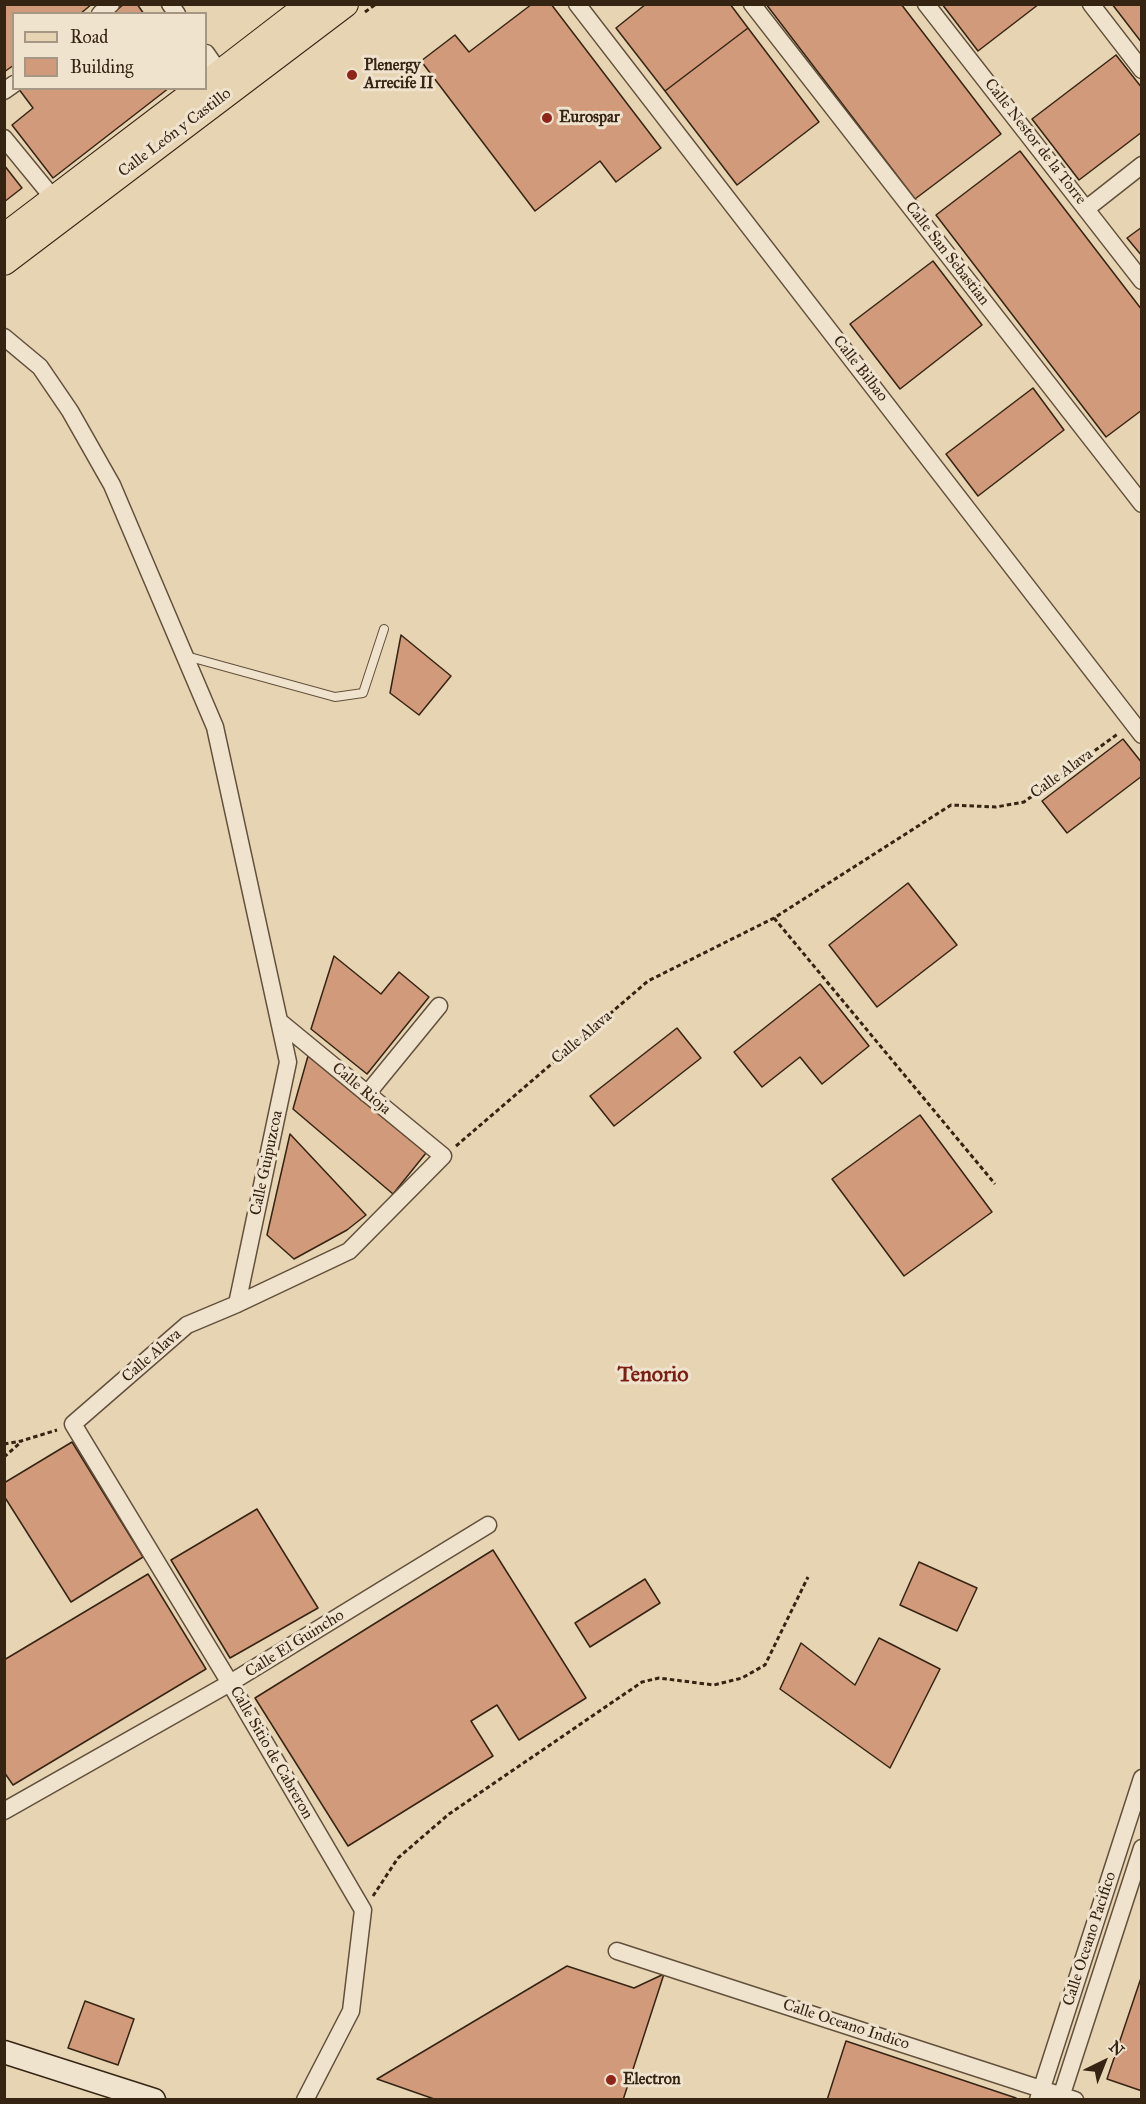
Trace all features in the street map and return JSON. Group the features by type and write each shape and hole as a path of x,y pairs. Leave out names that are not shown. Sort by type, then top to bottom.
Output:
{"main road":[{"name":"Calle León y Castillo","path":"210,70 310,4"},
{"name":"Calle León y Castillo","path":"4,262 345,4"},
{"name":"Calle León y Castillo","path":"4,237 197,90"},
{"path":"4,2052 154,2100"}],"street":[{"name":"Calle Bilbao","path":"577,4 1138,725"},
{"name":"Calle San Sebastian","path":"752,4 1142,504"},
{"name":"Calle Nestor de la Torre","path":"926,4 1142,281"},
{"path":"1091,4 1142,70"},
{"path":"4,138 54,199"},
{"path":"1086,208 1142,165"},
{"name":"Calle Guipuzcoa","path":"6,336 40,367 70,411 107,476 215,727 288,1062 237,1304"},
{"path":"367,1094 439,1006"},
{"name":"Calle Rioja","path":"279,1021 443,1156"},
{"name":"Calle Alava","path":"73,1425 187,1325 349,1251 443,1156"},
{"name":"Calle Sitio de Cabreron","path":"73,1425 230,1683 363,1910"},
{"name":"Calle El Guincho","path":"4,1811 230,1683 488,1525"},
{"name":"Calle Oceano Pacifico","path":"1040,2094 1142,1778"},
{"name":"Calle Oceano Pacifico","path":"1066,2098 1142,1848"},
{"path":"306,2100 351,2011 363,1910"},
{"name":"Calle Oceano Indico","path":"617,1951 1040,2094 1066,2098"}],"lane":[{"path":"186,656 335,697 363,693 384,628"}],"path":[{"name":"Calle Alava","path":"443,1156 648,981 774,918 951,806 996,807 1024,802 1138,725"},
{"path":"774,918 995,1184"},
{"path":"4,1443 21,1441 73,1425"},
{"path":"4,1457 21,1441"},
{"path":"363,1910 398,1858 449,1814 642,1682 659,1678 714,1685 742,1678 765,1665 808,1577"}],"building":[{"path":"4,4 92,4 82,12 12,12 12,66 4,72"},
{"path":"124,4 137,4 143,12 114,12"},
{"path":"532,4 551,4 661,148 616,182 600,161 535,211 421,61 455,35 469,52"},
{"path":"646,4 730,4 748,28 665,91 616,28"},
{"path":"766,4 901,4 1001,134 915,199"},
{"path":"942,4 1039,4 978,51"},
{"path":"1112,4 1142,4 1142,43"},
{"path":"748,28 819,122 737,185 665,91"},
{"path":"1116,55 1142,88 1142,132 1079,180 1032,119"},
{"path":"20,90 166,90 53,178 12,125 33,108"},
{"path":"1020,151 1142,310 1142,410 1106,437 936,215"},
{"path":"4,165 22,188 4,202"},
{"path":"1142,227 1142,256 1127,238"},
{"path":"933,261 982,325 900,389 850,324"},
{"path":"1033,388 1064,430 978,496 946,454"},
{"path":"401,635 451,676 419,715 390,693"},
{"path":"1123,739 1142,763 1142,776 1067,833 1042,801"},
{"path":"908,883 957,945 877,1007 829,945"},
{"path":"334,956 381,994 399,972 429,997 367,1074 311,1029"},
{"path":"820,984 869,1046 822,1084 800,1057 762,1087 734,1052"},
{"path":"677,1028 701,1058 614,1126 590,1096"},
{"path":"308,1056 426,1153 393,1194 293,1109"},
{"path":"920,1115 992,1212 904,1276 832,1179"},
{"path":"290,1134 366,1215 347,1230 294,1259 267,1235"},
{"path":"72,1442 143,1557 71,1602 4,1496 4,1483"},
{"path":"257,1509 318,1608 230,1658 171,1560"},
{"path":"493,1550 586,1698 519,1740 497,1705 471,1721 493,1756 348,1846 255,1698"},
{"path":"919,1562 977,1588 957,1631 900,1605"},
{"path":"148,1574 206,1669 13,1785 4,1772 4,1660"},
{"path":"645,1579 660,1603 590,1647 575,1623"},
{"path":"879,1638 940,1669 890,1768 780,1689 801,1643 855,1685"},
{"path":"567,1966 634,1988 664,1974 623,2100 437,2100 377,2079"},
{"path":"1142,1975 1142,2091 1107,2079"},
{"path":"85,2001 134,2019 118,2065 68,2048"},
{"path":"846,2041 1016,2098 1015,2100 827,2100"}],"place":[{"name":"Plenergy Arrecife II","path":"352,75"},
{"name":"Eurospar","path":"547,118"},
{"name":"Electron","path":"611,2080"}],"district":[{"name":"Tenorio","path":"653,1376"}]}
